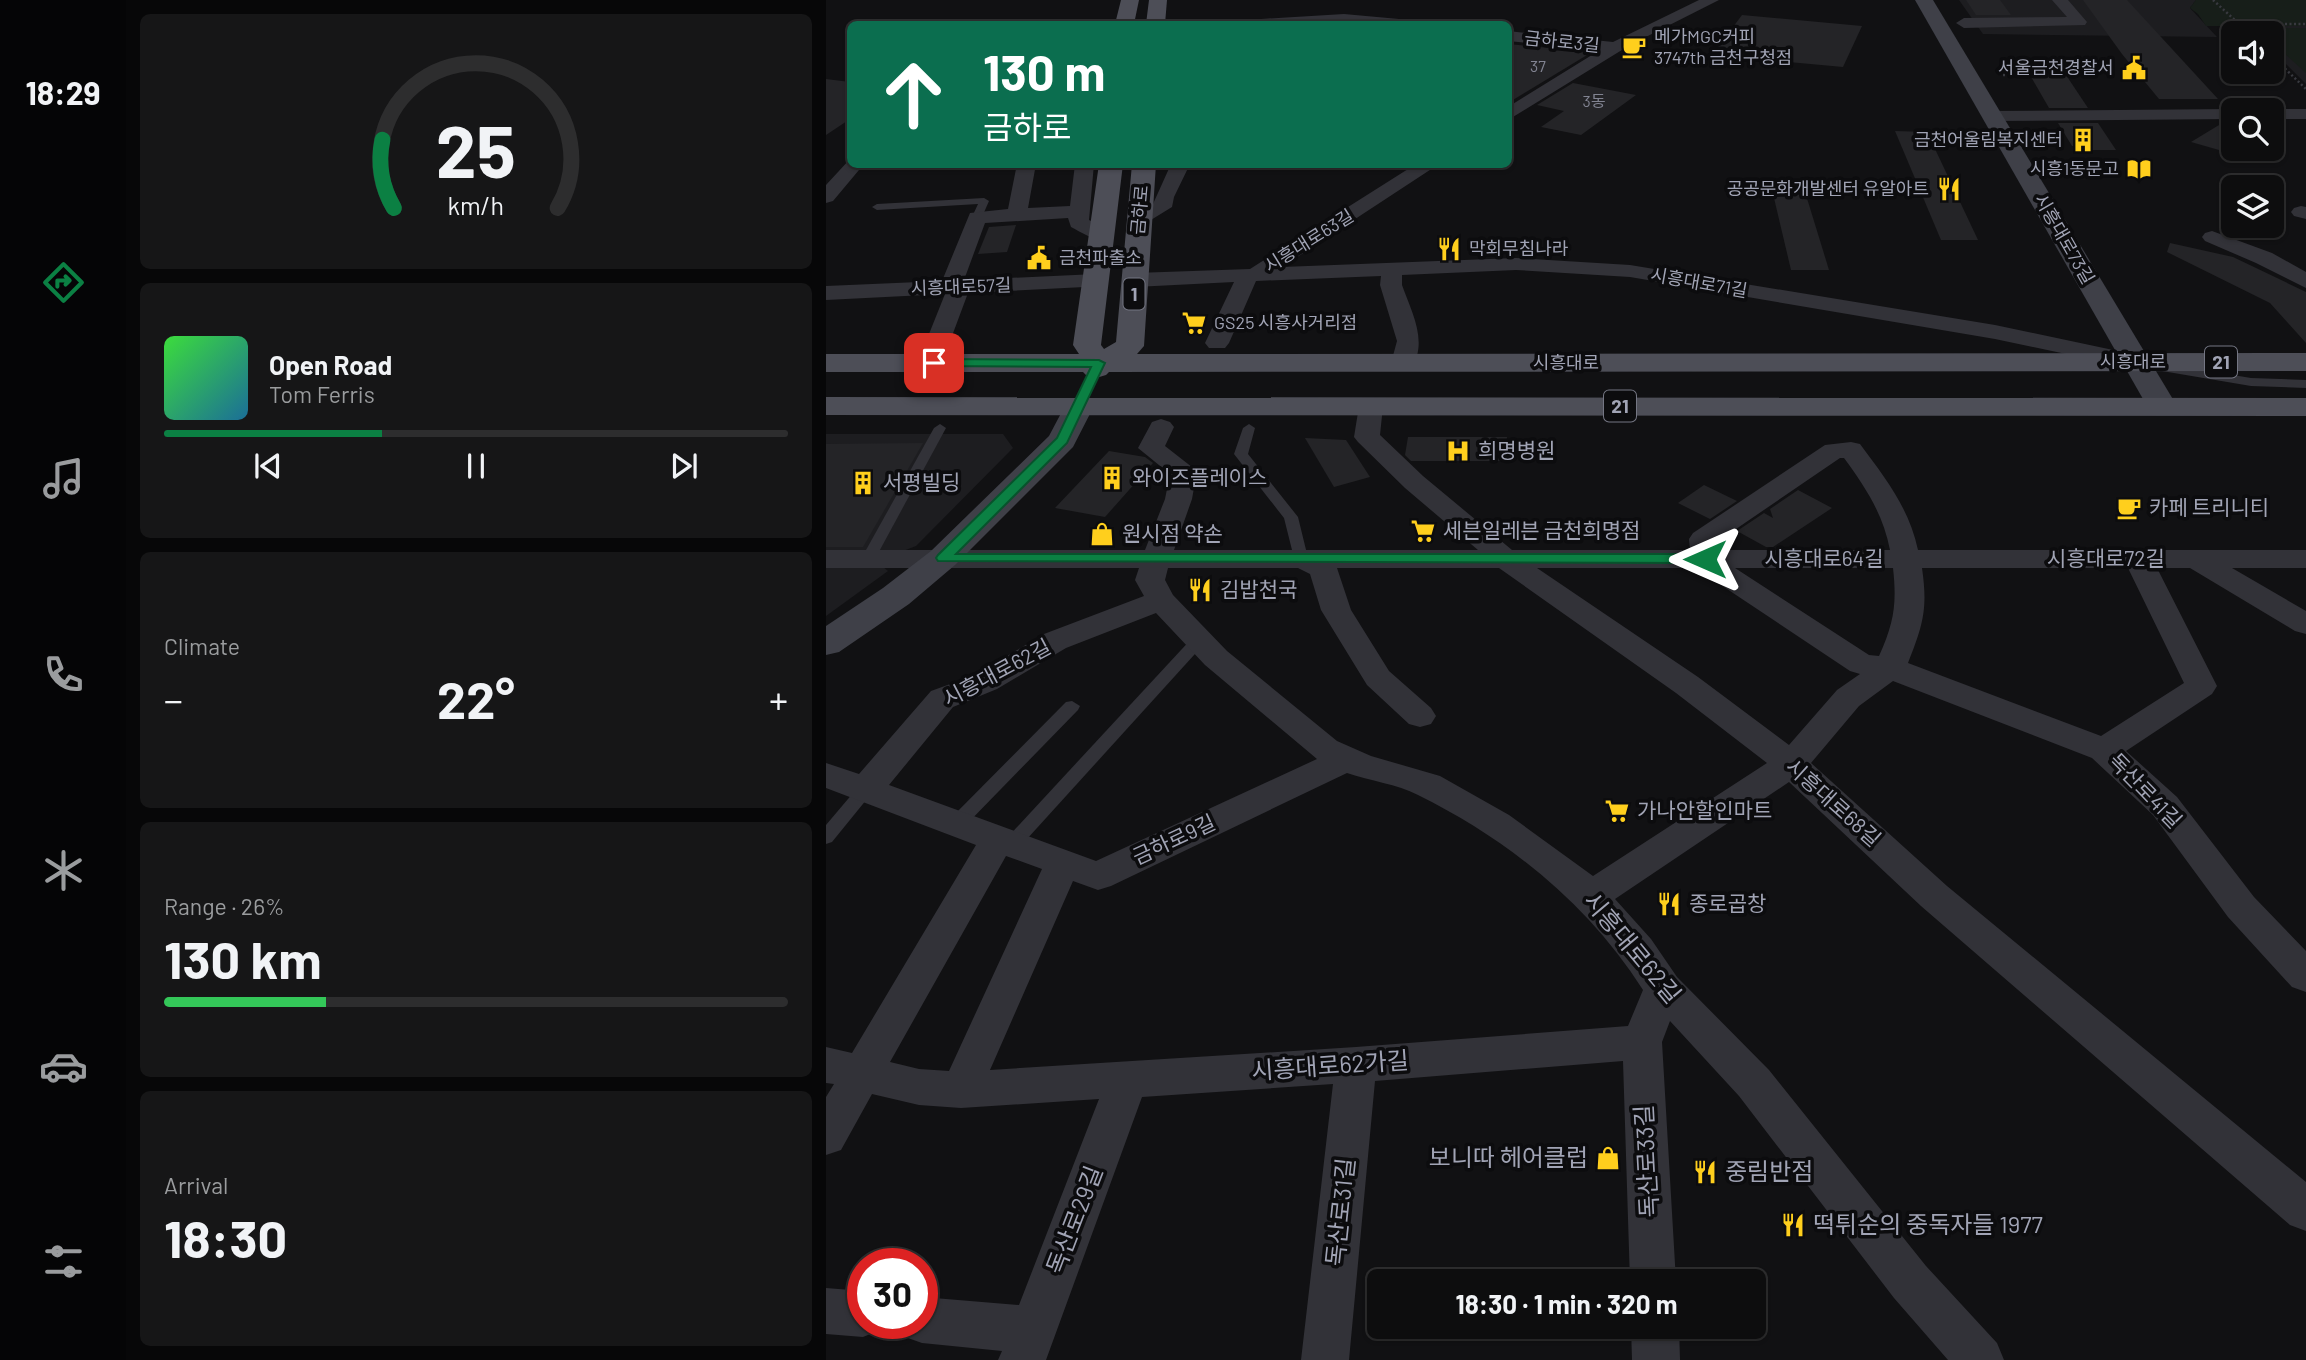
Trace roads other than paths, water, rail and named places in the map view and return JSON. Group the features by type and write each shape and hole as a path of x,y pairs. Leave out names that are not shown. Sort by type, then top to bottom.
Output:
{"main road":[{"path":"1126,21 1130,0"},
{"path":"1156,21 1158,0"},
{"name":"금하로","path":"1111,168 1087,345 1099,363 1129,346 1144,168"},
{"name":"시흥대로","path":"827,363 2306,362"},
{"path":"826,406 1079,406 1099,363"},
{"name":"21","path":"1079,406 2306,407"}],"street":[{"path":"1512,112 1616,47 1711,0"},
{"name":"시흥대로73길","path":"1924,0 2162,406"},
{"path":"1964,23 2079,22 2060,0"},
{"name":"금하로3길","path":"1512,36 1616,47"},
{"path":"1992,116 2221,114"},
{"path":"2284,114 2306,114"},
{"path":"1017,215 1026,168"},
{"path":"1084,168 1078,223 1103,234"},
{"path":"1139,219 1162,207 1166,168"},
{"path":"1164,197 1179,168"},
{"name":"시흥대로63길","path":"1135,280 1252,274 1424,168"},
{"path":"826,197 842,171"},
{"path":"937,344 977,217 1079,211"},
{"path":"2212,237 2264,258 2306,281"},
{"name":"시흥대로71길","path":"1252,274 1516,264 1630,271 1995,332 2136,362"},
{"path":"1392,268 1391,285 1409,341 1403,363"},
{"path":"1217,343 1252,274"},
{"name":"시흥대로57길","path":"826,293 1096,281"},
{"path":"826,643 895,596 943,558 1062,440 1079,406"},
{"name":"시흥대로68길","path":"1371,406 1367,437 1414,482 1504,559 1687,685 1791,764 1934,896 2306,1210"},
{"name":"시흥대로62길","path":"1161,427 1151,448 1184,471 1182,488 1155,558 1150,580 1161,600 1216,659 1325,749 1428,785 1497,824 1559,868 1591,896 1638,950 1663,988 1754,1083 1910,1282 1980,1360"},
{"path":"1591,896 1791,764 1848,698 1890,668 1908,625 1910,588 1899,526 1885,496 1851,450 1834,451 1703,539 1712,559"},
{"path":"826,559 1155,558"},
{"name":"시흥대로64길","path":"1155,558 1906,559"},
{"path":"1301,558 1323,569 1336,610 1378,678 1420,716"},
{"name":"독산로41길","path":"1712,559 1722,573 1861,664 1890,668 2104,750 2165,806 2241,907 2306,976"},
{"name":"시흥대로72길","path":"1906,559 2306,559"},
{"path":"2104,750 2202,686 2138,559"},
{"path":"2197,559 2306,625"},
{"name":"시흥대로62길","path":"865,790 942,699 986,681 1055,641 1161,600"},
{"name":"금하로9길","path":"826,775 1098,876 1348,758"},
{"path":"826,1136 843,1070 1004,842"},
{"path":"961,1090 1062,864"},
{"path":"1642,1042 1663,988"},
{"name":"시흥대로62가길","path":"843,1070 919,1087 961,1090 1356,1065 1642,1042"},
{"name":"독산로33길","path":"1642,1042 1652,1269"},
{"name":"독산로31길","path":"1325,1360 1356,1065"},
{"name":"독산로29길","path":"1028,1345 1127,1080"},
{"path":"826,1311 847,1313"},
{"path":"938,1324 1028,1345"},
{"path":"1655,1339 1656,1360"}],"lane":[{"path":"877,207 984,201 977,217"},
{"path":"2136,362 2251,382 2306,384"},
{"path":"868,559 940,428"},
{"path":"1249,428 1241,454 1291,517 1301,558"},
{"path":"1004,842 1199,640"},
{"path":"956,824 1072,706"},
{"path":"826,837 865,790"}],"place":[{"name":"메가MGC커피 3747th 금천구청점","path":"1634,47"},
{"name":"서울금천경찰서","path":"2134,68"},
{"name":"금천어울림복지센터","path":"2083,140"},
{"name":"시흥1동문고","path":"2139,169"},
{"name":"공공문화개발센터 유알아트","path":"1949,189"},
{"name":"막회무침나라","path":"1449,249"},
{"name":"금천파출소","path":"1039,258"},
{"name":"GS25 시흥사거리점","path":"1194,323"},
{"name":"희명병원","path":"1458,451"},
{"name":"와이즈플레이스","path":"1112,478"},
{"name":"서평빌딩","path":"863,483"},
{"name":"카페 트리니티","path":"2129,508"},
{"name":"세븐일레븐 금천희명점","path":"1423,531"},
{"name":"원시점 약손","path":"1102,534"},
{"name":"김밥천국","path":"1200,590"},
{"name":"가나안할인마트","path":"1617,811"},
{"name":"종로곱창","path":"1669,904"},
{"name":"보니따 헤어클럽","path":"1608,1158"},
{"name":"중림반점","path":"1705,1172"},
{"name":"떡튀순의 중독자들 1977","path":"1793,1225"}]}
